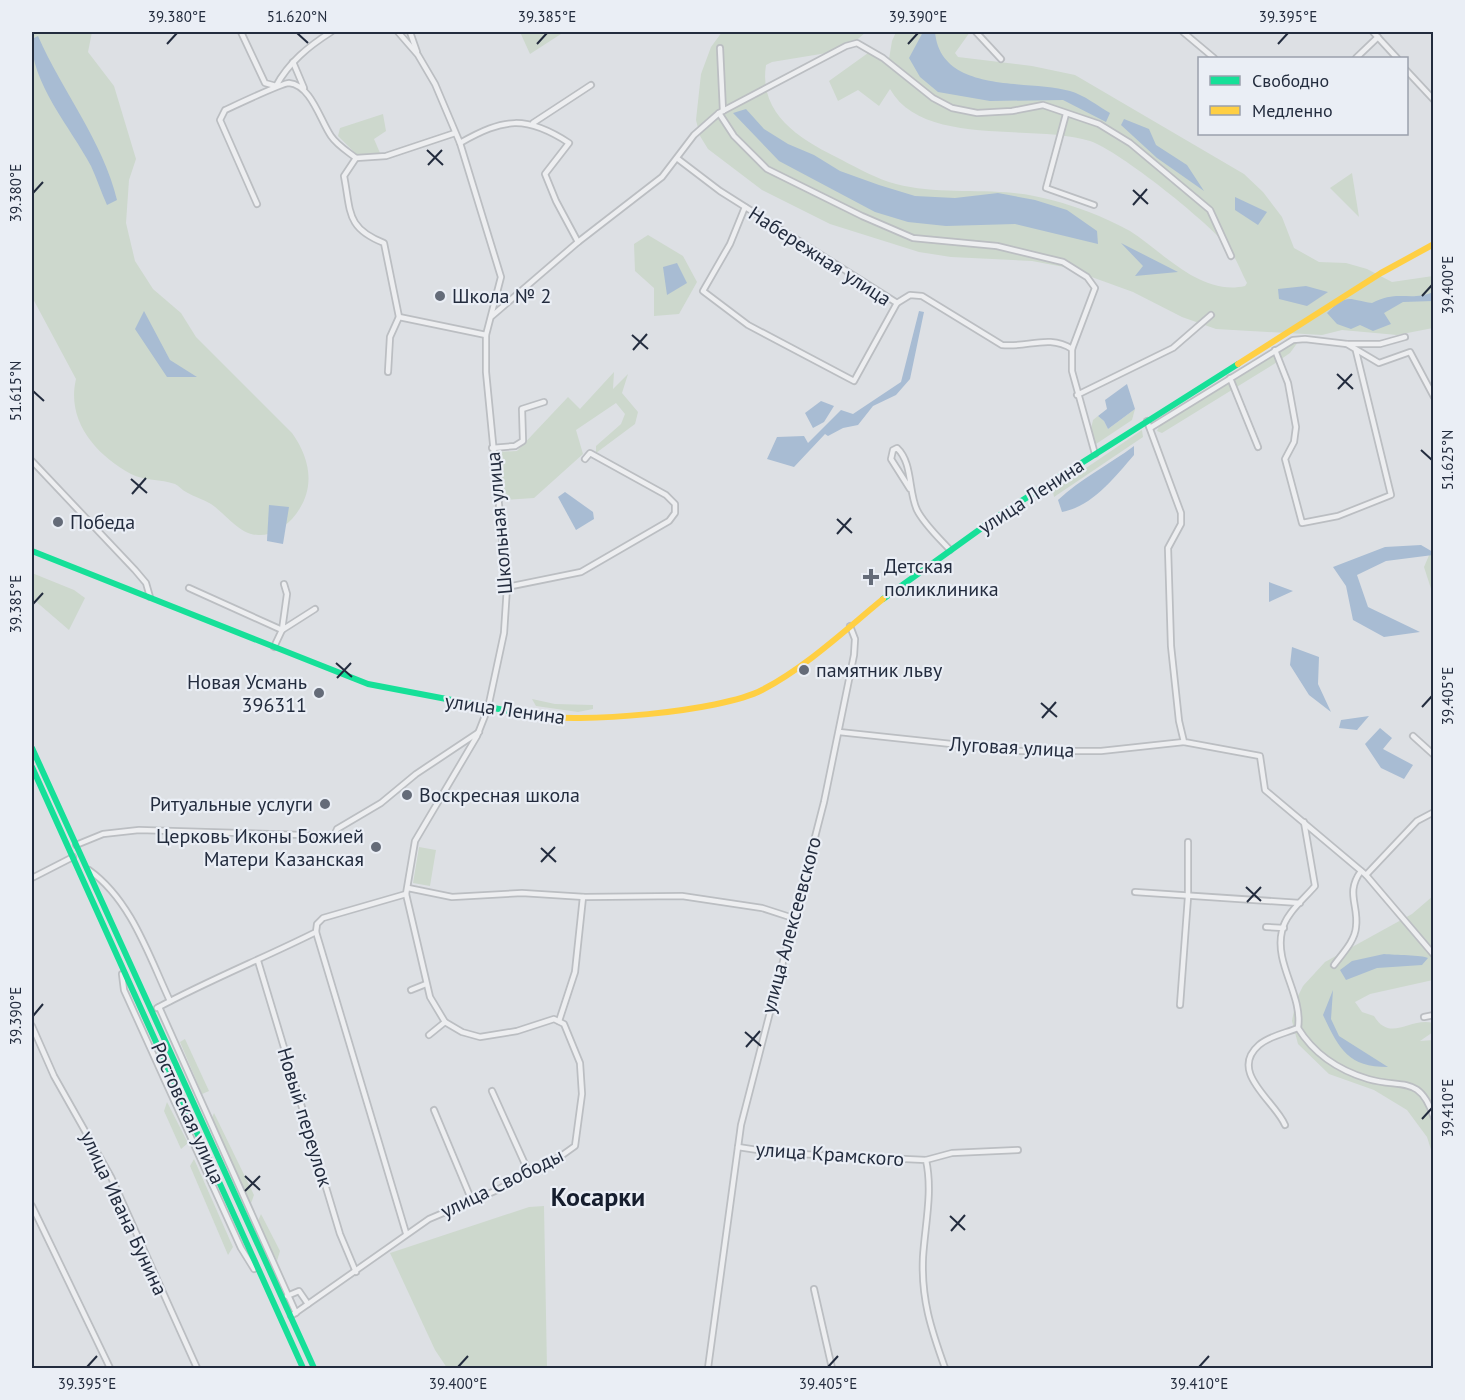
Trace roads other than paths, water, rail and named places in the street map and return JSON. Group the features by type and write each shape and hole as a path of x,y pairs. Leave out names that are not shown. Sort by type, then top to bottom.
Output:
{"main road":[{"name":"улица Ленина","path":"32,550 368,684 551,719 593,719 735,700 759,692 788,676 898,587 1004,512 1095,454 1149,425 1357,288 1434,244"},
{"name":"Ростовская улица","path":"32,748 150,1011 293,1315 314,1368"},
{"name":"Ростовская улица","path":"32,767 303,1368"},
{"path":"282,1321 293,1315"}],"street":[{"path":"241,32 265,83 276,86 290,83 304,88"},
{"path":"257,204 220,120 225,110 266,94 276,86 293,62 331,32"},
{"name":"Школьная улица","path":"398,32 418,55 435,84 460,143 501,277 486,335 492,448 507,587 504,633 488,708"},
{"name":"Школьная улица","path":"410,32 418,55"},
{"path":"976,32 1001,59"},
{"path":"1183,32 1213,57"},
{"path":"1373,32 1396,57"},
{"path":"1357,57 1378,37"},
{"path":"492,316 578,242 662,177 678,159 694,135 721,112 846,46 857,43 901,71 933,98 952,108 977,113 1012,111 1043,105 1099,124 1130,142 1210,210 1231,256"},
{"path":"720,48 721,112 734,136 767,169 862,216 914,238 956,244 981,244 1024,251 1063,262 1086,277 1095,288 1072,349 1072,371 1095,454"},
{"path":"293,62 304,88 331,136 356,158 386,156 411,145 455,133"},
{"path":"1408,71 1434,100"},
{"path":"533,123 591,85"},
{"path":"1066,114 1046,188 1094,205"},
{"path":"460,143 478,133 509,123 533,123 569,142 545,174 556,201 578,242"},
{"path":"356,158 344,176 354,225 366,236 384,243 399,317 390,337 388,372"},
{"name":"Набережная улица","path":"678,159 746,207 897,303 854,381 748,325 703,291 730,244 746,207"},
{"path":"897,303 910,295 922,296 1002,345 1016,347 1050,340 1072,349"},
{"path":"1077,395 1173,348 1211,315"},
{"path":"399,317 486,335"},
{"path":"1184,742 1179,721 1171,646 1168,548 1181,524 1181,513 1149,425 1299,338 1347,344 1380,344 1405,338"},
{"path":"1347,344 1379,363 1410,352 1434,397"},
{"path":"1275,350 1293,404 1294,442 1285,459 1302,523 1338,516 1391,495 1356,351"},
{"path":"1230,378 1258,447"},
{"path":"492,448 515,446 523,441 522,409 544,402"},
{"path":"910,489 891,459 893,450 897,448 905,459 910,489 918,511 950,550"},
{"path":"507,587 581,572 669,520 675,513 675,504 666,495 590,453 585,459"},
{"path":"32,461 135,570 146,583 150,597"},
{"path":"273,648 282,630 287,594 284,584"},
{"path":"189,588 282,630"},
{"path":"282,630 315,609"},
{"name":"улица Алексеевского","path":"708,1368 738,1147 751,1082 824,802 855,647 855,639 850,626"},
{"path":"488,708 478,732 415,841 406,894 426,984 430,996 446,1022 462,1032 480,1037 517,1031 554,1019 559,1021 575,972 583,897"},
{"path":"76,845 103,834 139,830 334,836 337,829 381,803 416,774 478,732"},
{"name":"Луговая улица","path":"839,732 1017,751 1101,751 1184,742 1260,756 1265,790 1366,875 1434,955"},
{"path":"1413,736 1434,755"},
{"path":"1366,875 1417,821 1434,812"},
{"path":"1304,822 1315,886 1300,903 1282,931 1284,964 1299,1017 1298,1028 1319,1056 1369,1079 1402,1082 1419,1090 1429,1103 1434,1118"},
{"path":"1180,1005 1188,897 1188,842"},
{"path":"32,878 73,857"},
{"name":"Ростовская улица","path":"86,868 109,888 135,925 170,1001"},
{"path":"1334,965 1353,938 1357,926 1352,894 1354,880 1361,871"},
{"path":"408,888 452,897 522,893 583,897 681,896 762,908 793,918"},
{"path":"1135,892 1300,903"},
{"path":"406,894 323,918 317,924 316,932 406,1233"},
{"path":"1266,927 1284,928"},
{"path":"150,1011 205,982 258,961 316,932"},
{"name":"Новый переулок","path":"258,961 340,1234 356,1272"},
{"path":"411,990 426,984"},
{"path":"159,1007 287,1296 293,1315"},
{"path":"1424,1017 1434,1015"},
{"name":"улица Свободы","path":"293,1315 356,1272 406,1233 429,1219 529,1173 575,1146 582,1094 580,1063 564,1024 559,1021"},
{"path":"429,1035 446,1022"},
{"name":"улица Ивана Бунина","path":"32,1026 54,1076 111,1177 197,1368"},
{"path":"1285,1125 1250,1077 1251,1054 1260,1044 1298,1028"},
{"path":"492,1091 529,1173"},
{"path":"434,1110 472,1201"},
{"name":"улица Крамского","path":"738,1147 777,1153 926,1160 930,1176 923,1258 924,1298 926,1315 945,1368"},
{"path":"926,1160 952,1154 1018,1150"},
{"path":"32,1206 110,1368"},
{"path":"814,1289 832,1368"},
{"path":"287,1296 299,1291 308,1304"}],"water":[{"path":"923,32 935,32 941,52 953,66 969,75 989,81 1070,91 1110,113 1106,122 1063,100 990,101 938,92 920,77 909,58"},
{"path":"38,36 92,137 111,178 117,200 107,205 91,166 53,104 38,72 33,55 32,39"},
{"path":"746,109 764,129 840,171 915,196 955,198 998,193 1035,200 1067,210 1097,231 1098,244 1015,224 946,226 908,222 875,212 779,161 733,113"},
{"path":"1124,119 1149,129 1156,145 1187,165 1204,191 1157,158 1121,125"},
{"path":"1235,197 1267,212 1258,225 1235,210"},
{"path":"1121,243 1178,272 1135,276 1143,266"},
{"path":"677,263 687,283 667,295 663,267"},
{"path":"1306,286 1328,292 1307,306 1279,299 1278,289"},
{"path":"1433,292 1433,301 1403,302 1384,313 1391,324 1373,331 1360,325 1351,329 1337,324 1327,313 1340,302 1349,299 1372,303 1389,297 1417,296"},
{"path":"144,311 170,360 197,377 167,377 135,329"},
{"path":"919,311 924,312 910,379 896,395 873,406 858,425 843,428 828,436 825,434 794,467 767,459 777,437 804,436 808,443 841,410 853,414 901,382"},
{"path":"1127,384 1135,409 1108,429 1098,416 1107,409 1105,400"},
{"path":"821,401 834,406 824,422 813,428 805,413"},
{"path":"1134,446 1134,455 1102,490 1084,504 1062,512 1058,500 1076,485"},
{"path":"565,492 593,512 594,519 576,530 558,497"},
{"path":"269,505 289,507 283,544 267,541"},
{"path":"1421,545 1433,552 1433,555 1386,561 1357,575 1368,607 1420,632 1384,637 1353,620 1346,586 1333,567 1385,547"},
{"path":"1269,582 1293,591 1269,602"},
{"path":"1292,647 1319,657 1318,684 1331,712 1309,695 1290,665"},
{"path":"1369,716 1357,730 1339,728 1341,720"},
{"path":"1380,728 1392,738 1383,749 1413,765 1404,779 1381,768 1365,744"},
{"path":"1384,954 1428,958 1422,965 1377,968 1346,980 1340,970 1352,961"},
{"path":"1333,990 1331,1019 1339,1036 1388,1067 1363,1064 1346,1054 1340,1046 1323,1015"}],"place":[{"name":"Школа № 2","path":"440,296"},
{"name":"Победа","path":"58,522"},
{"name":"Детская поликлиника","path":"871,577"},
{"name":"памятник льву","path":"804,670"},
{"name":"Новая Усмань 396311","path":"319,693"},
{"name":"Воскресная школа","path":"407,795"},
{"name":"Ритуальные услуги","path":"325,804"},
{"name":"Церковь Иконы Божией Матери Казанская","path":"376,847"}],"district":[{"name":"Косарки","path":"598,1197"}]}
